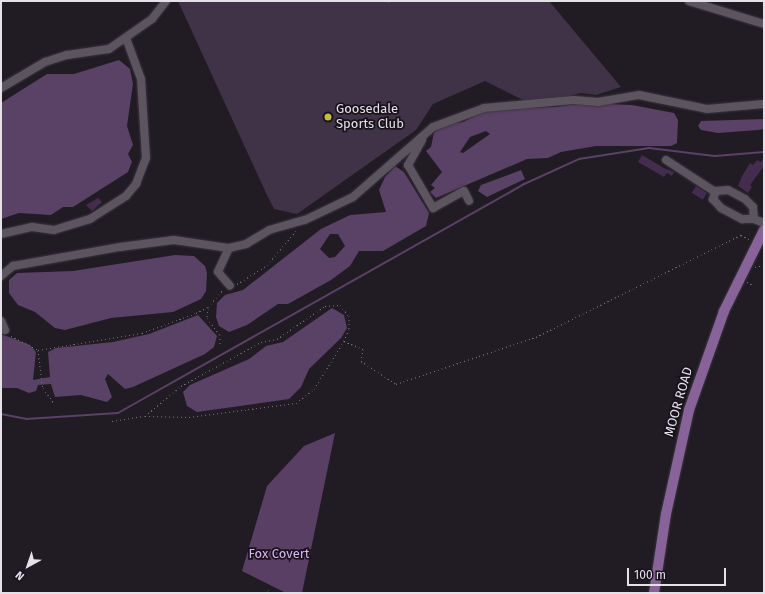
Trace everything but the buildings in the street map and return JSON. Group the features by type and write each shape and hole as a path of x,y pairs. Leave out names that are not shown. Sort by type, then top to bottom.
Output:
{"main road":[{"name":"MOOR ROAD","path":"654,593 666,514 686,422 721,317 764,230"}],"street":[{"path":"1,88 45,62 109,49 152,18 166,1"},
{"path":"689,1 764,24"},
{"path":"1,234 32,227 54,230 90,219 126,196 136,184 146,158 141,79 126,38"},
{"path":"1,276 13,266 174,240 229,248 246,244 269,230 305,220 353,197 391,163 442,122 484,108 574,100 598,102 639,96 707,109 764,104"},
{"path":"408,166 422,138"},
{"path":"666,160 715,192 728,190 746,198 753,207 754,219"},
{"path":"391,163 402,162 408,166 433,208 464,191 469,201"},
{"path":"715,192 713,199 721,208 742,219 754,219 764,223"},
{"path":"229,248 218,272 230,286"},
{"path":"1,321 5,330"}],"path":[{"path":"5,330 38,350 142,333 208,307 215,297 230,286 243,282 267,265 305,220"},
{"path":"344,341 363,349 361,361 396,384 536,337 741,235 757,243"},
{"path":"112,421 145,416 189,417 296,403 314,389 344,341 349,329 349,316 340,305 325,306 277,339 260,342 181,386 145,416"},
{"path":"208,307 208,318 220,335 220,344"},
{"path":"38,350 43,388 54,403"}],"shaded area":[{"name":"Goosedale Sports Club","path":"178,1 549,1 621,87 596,95 581,93 554,100 525,101 485,81 433,104 416,130 297,214 274,209"},
{"path":"119,60 130,69 133,84 127,126 133,145 128,154 132,162 128,172 73,207 63,207 51,215 19,213 1,219 1,103 47,74 74,74"},
{"path":"583,103 632,105 674,113 678,120 677,143 671,146 596,146 561,152 548,158 527,159 436,198 430,192 435,188 431,185 442,172 426,151 431,147 434,132 446,124 463,122 480,113 503,108 556,107","holes":["486,131 490,134 463,153 460,152 470,137"]},
{"path":"764,119 764,129 758,130 718,133 701,130 698,126 701,121"},
{"path":"395,166 404,172 429,213 426,226 383,251 359,251 350,266 331,280 288,304 278,304 247,325 229,332 219,326 216,317 217,303 225,295 243,290 321,229 350,215 386,212 379,190 385,177","holes":["330,234 338,234 345,246 335,257 329,258 320,249"]},
{"path":"521,170 525,179 487,197 478,191 481,185"},
{"path":"175,255 194,256 205,266 207,273 206,291 201,299 173,312 111,318 65,330 55,328 35,312 18,305 9,293 9,280 17,273 73,271"},
{"path":"332,308 344,315 347,328 341,338 309,369 301,387 289,399 197,412 187,406 183,392 190,385 249,359 266,346 283,342"},
{"path":"198,315 217,336 214,347 205,354 133,387 125,389 108,374 105,379 112,397 107,402 81,395 55,397 51,384 38,385 36,391 29,393 17,388 1,388 1,334 30,345 36,352 33,380 50,377 48,352 56,348 113,342 149,334"}],"green space":[{"name":"Fox Covert","path":"335,433 302,593 286,593 242,571 267,486 304,446"}],"waterway":[{"path":"1,414 26,419 118,413 522,185 579,159 649,148 715,156 764,152"}],"place":[{"name":"Goosedale Sports Club","path":"328,117"}]}
